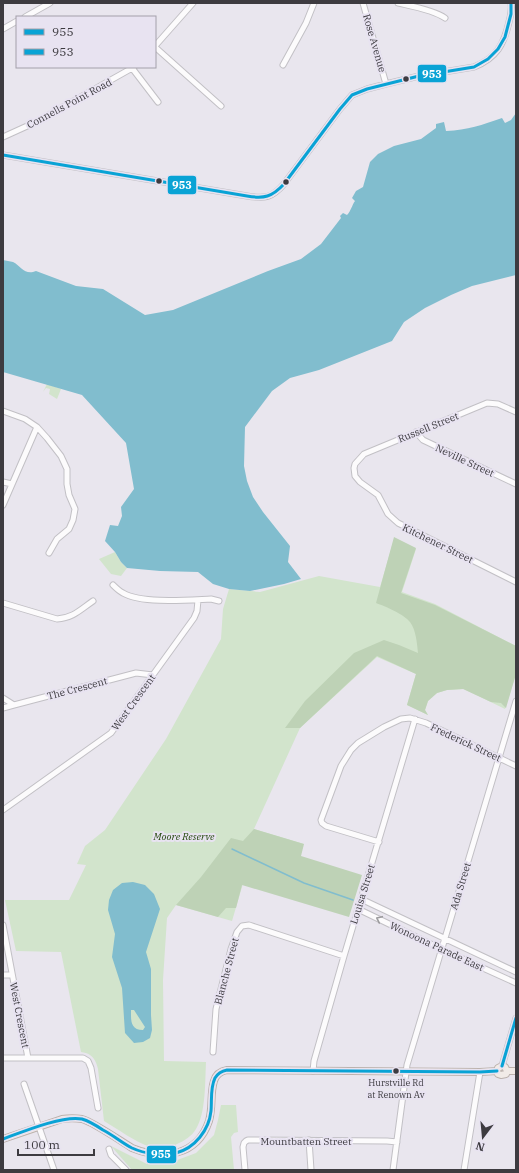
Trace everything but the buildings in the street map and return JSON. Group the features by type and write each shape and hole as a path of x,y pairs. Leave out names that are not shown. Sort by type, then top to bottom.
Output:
{"main road":[{"path":"3,1139 62,1118 77,1118 90,1123 132,1148 151,1154 169,1155 193,1144 204,1130 212,1106 213,1082 218,1074 227,1070 480,1072 497,1071 498,1068 502,1066 505,1067 507,1071"},
{"path":"497,1071 501,1076 507,1071 516,1071"}],"street":[{"path":"27,16 50,3"},
{"path":"156,45 193,3"},
{"path":"283,65 306,23 314,3"},
{"name":"Rose Avenue","path":"363,3 386,84"},
{"path":"398,3 409,4 445,18"},
{"path":"3,155 264,198 272,195 280,189 352,95 367,89 419,76 474,67 487,61 504,41 511,12 511,3"},
{"path":"3,29 16,22"},
{"path":"156,47 221,106"},
{"path":"133,68 158,102"},
{"name":"Connells Point Road","path":"3,137 36,122 133,68"},
{"name":"Russell Street","path":"355,476 354,468 364,454 487,403 498,404 516,412"},
{"path":"3,411 25,419 37,427 62,456 65,462 69,495 75,509 73,520 69,529 57,539 50,553"},
{"path":"3,505 37,427"},
{"name":"Neville Street","path":"416,432 423,440 516,484"},
{"name":"Kitchener Street","path":"355,476 360,482 378,496 388,514 398,523 516,582"},
{"path":"3,482 12,484"},
{"path":"113,585 124,593 140,598 156,600 211,599 219,601"},
{"name":"West Crescent","path":"3,810 111,733 194,618 197,611 198,600"},
{"path":"3,603 57,619 66,619 74,615 92,601"},
{"name":"The Crescent","path":"3,708 136,673 153,675"},
{"path":"3,698 14,705"},
{"name":"Ada Street","path":"393,1170 407,1065 516,701"},
{"path":"379,842 326,826 321,821 322,816 341,766 351,750 384,727 404,718 415,719"},
{"name":"Frederick Street","path":"415,719 516,766"},
{"name":"Louisa Street","path":"313,1071 314,1062 344,956 415,719"},
{"name":"Wonoona Parade East","path":"361,899 516,972"},
{"name":"Wonoona Parade East","path":"358,909 516,983"},
{"name":"West Crescent","path":"3,925 28,1058"},
{"name":"Blanche Street","path":"213,1052 216,1009 231,949 237,932 242,926 249,925 344,956"},
{"path":"3,975 12,975"},
{"path":"502,1066 516,1018"},
{"path":"3,1058 83,1058 88,1061 91,1068 98,1108"},
{"path":"464,1170 480,1072"},
{"path":"24,1084 54,1170"},
{"path":"309,1140 311,1170"},
{"name":"Mountbatten Street","path":"245,1170 243,1147 246,1141 309,1140 397,1142"},
{"path":"109,1149 111,1155 126,1170"}],"green space":[{"path":"47,384 61,389 57,399 49,394 50,389 46,388 43,392"},
{"path":"394,537 416,548 401,593 435,605 516,646 516,674 506,708 501,703 491,702 463,689 447,690 437,693 428,701 425,710 428,715 407,705 416,674 377,656 300,728 285,728 305,701 354,653 384,640 418,653 415,633 410,622 389,608 376,603"},
{"name":"Moore Reserve","path":"394,539 416,549 402,592 435,604 516,646 516,674 505,709 464,689 447,690 437,693 428,701 425,710 428,715 407,705 416,674 377,657 300,728 254,829 304,844 249,863 232,921 176,905 167,918 163,980 164,1061 206,1062 204,1097 202,1114 194,1132 190,1136 174,1146 167,1148 157,1148 144,1145 104,1121 98,1069 91,1055 81,1052 61,952 16,951 5,900 69,900 86,865 77,864 85,846 105,830 166,739 221,639 223,609 229,589 260,592 319,576 380,587"},
{"path":"115,552 127,568 121,576 111,574 99,559"},
{"path":"254,829 304,844 301,856 362,875 349,917 242,885 236,908 226,908 218,917 176,905 201,877 231,838 243,841"},
{"path":"221,1105 236,1105 238,1132 234,1133 231,1137 234,1170 132,1170 111,1146 147,1164 172,1162 196,1153 214,1135"}],"water":[{"path":"516,113 516,275 472,286 451,295 425,308 404,322 392,341 319,370 290,378 272,391 245,427 244,466 247,481 253,497 290,546 288,562 301,579 250,591 229,589 213,584 198,572 127,568 105,541 110,525 118,526 122,516 121,507 134,489 126,443 82,395 3,372 3,260 13,262 26,271 36,271 76,286 103,289 145,315 173,310 301,259 321,244 341,218 340,216 343,213 347,215 350,212 355,201 352,198 356,191 363,187 370,162 378,154 394,146 421,139 436,128 436,124 444,122 446,131 461,130 502,118 505,123 511,120"},
{"path":"133,882 145,885 154,894 160,909 146,952 151,969 152,1030 150,1038 143,1042 134,1043 125,1033 122,988 112,957 115,934 108,910 109,900 113,890 122,883","holes":["131,1010 134,1010 145,1027 143,1030 139,1030 132,1024"]}],"waterway":[{"path":"232,849 304,883 353,900"}],"transit line":[{"name":"953","path":"3,155 247,196 267,196 276,192 284,184 352,95 367,89 419,76 474,67 488,59 498,49 505,37 511,14 511,3"},
{"name":"955","path":"502,1066 516,1018"},
{"name":"955","path":"3,1139 64,1119 74,1118 82,1119 93,1124 137,1150 159,1154 171,1154 183,1151 195,1143 204,1131 210,1118 213,1082 219,1074 227,1070 497,1071"}],"place":[{"name":"Hurstville Rd at Renown Av","path":"396,1071"}]}
